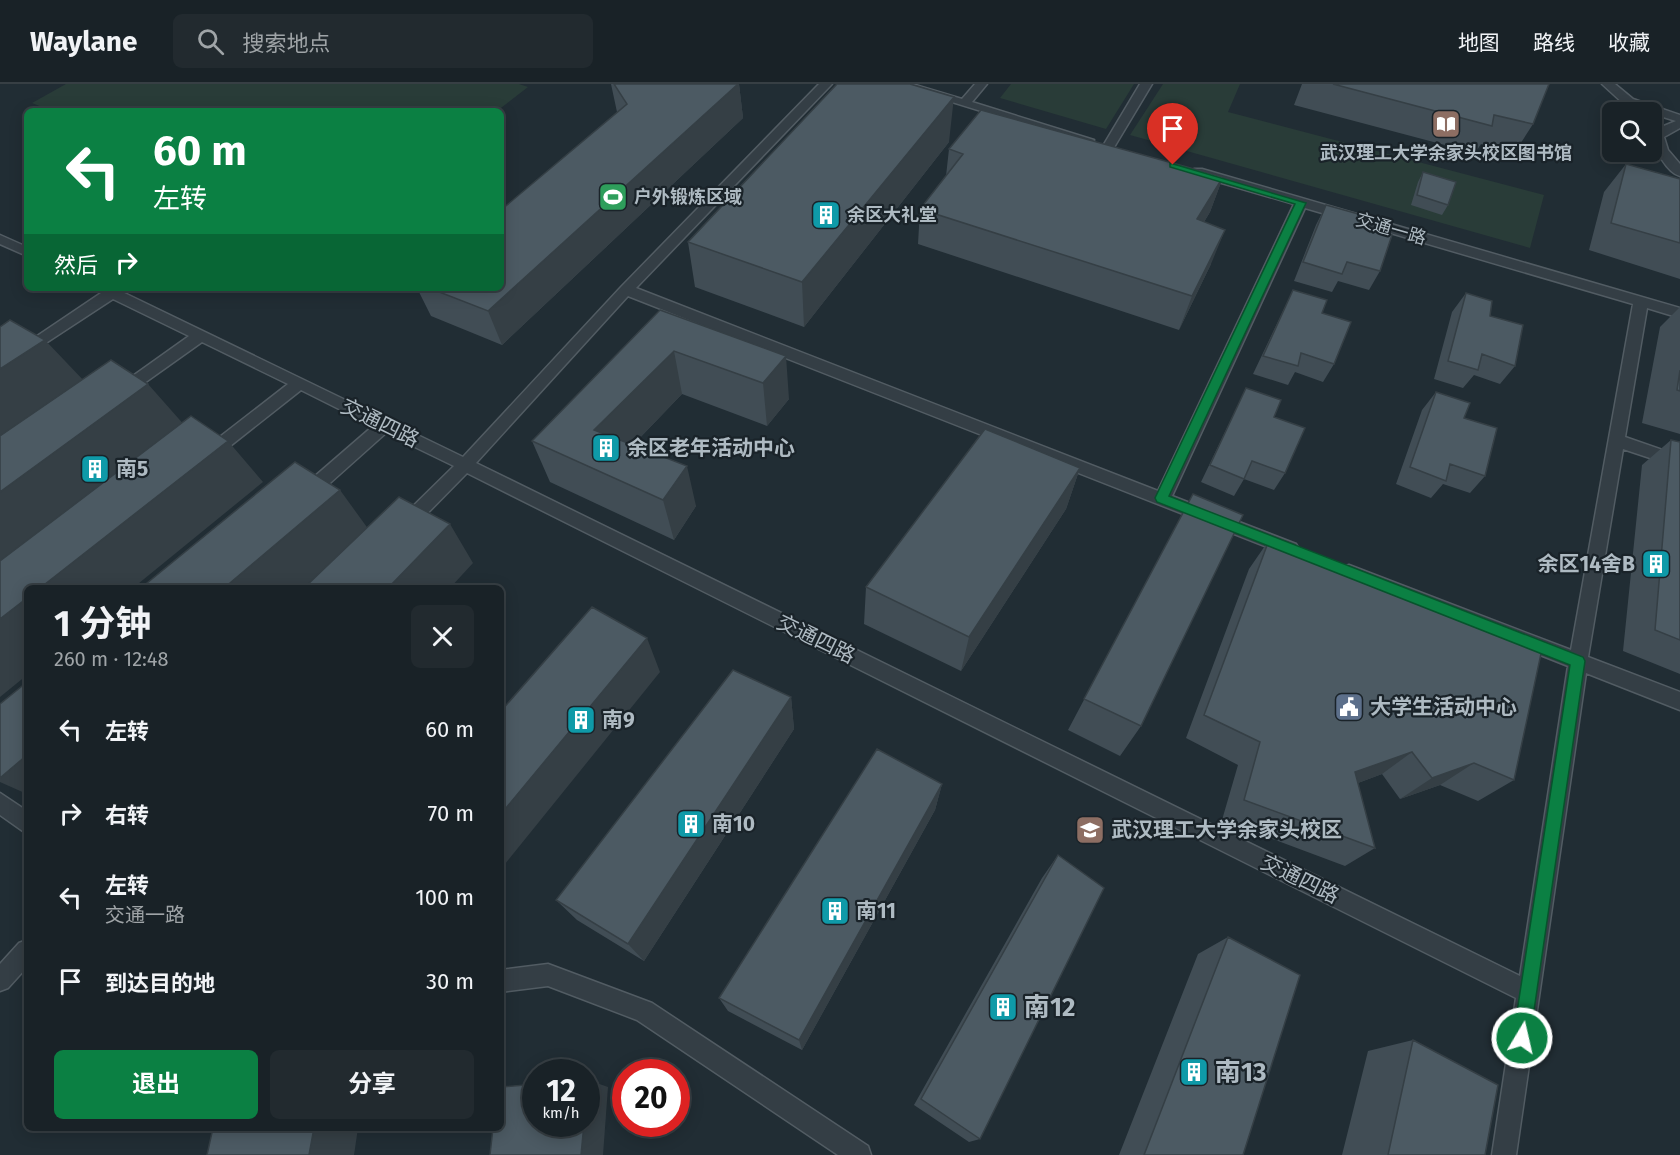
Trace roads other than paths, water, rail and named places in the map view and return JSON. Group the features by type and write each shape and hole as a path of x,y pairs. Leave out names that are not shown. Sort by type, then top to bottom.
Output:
{"lane":[{"path":"392,539 465,465 626,290 826,84"},
{"path":"900,84 1115,148 1146,84"},
{"path":"965,103 981,84"},
{"path":"1608,84 1629,102 1680,119"},
{"path":"1680,124 1663,131 1658,137 1662,151 1680,172"},
{"name":"交通一路","path":"1188,169 1680,313"},
{"path":"1161,498 1301,203"},
{"path":"0,239 24,251"},
{"path":"626,290 1304,554"},
{"path":"0,368 106,291"},
{"name":"交通四路","path":"109,291 300,383 1529,992"},
{"path":"1504,1155 1578,661 1641,301"},
{"path":"105,403 201,336"},
{"path":"197,464 300,383"},
{"path":"295,503 385,425"},
{"path":"1615,440 1680,462"},
{"path":"1337,567 1680,701"},
{"path":"0,803 24,822"},
{"path":"0,980 24,954"},
{"path":"504,981 548,975 644,1011 859,1155"}],"place":[{"name":"武汉理工大学余家头校区图书馆","path":"1446,124"},
{"name":"户外锻炼区域","path":"613,197"},
{"name":"余区大礼堂","path":"826,215"},
{"name":"余区老年活动中心","path":"606,448"},
{"name":"南5","path":"95,469"},
{"name":"余区14舍B","path":"1656,564"},
{"name":"大学生活动中心","path":"1349,707"},
{"name":"南9","path":"581,720"},
{"name":"南10","path":"691,824"},
{"name":"武汉理工大学余家头校区","path":"1090,830"},
{"name":"南11","path":"835,911"},
{"name":"南12","path":"1003,1007"},
{"name":"南13","path":"1194,1072"}]}
